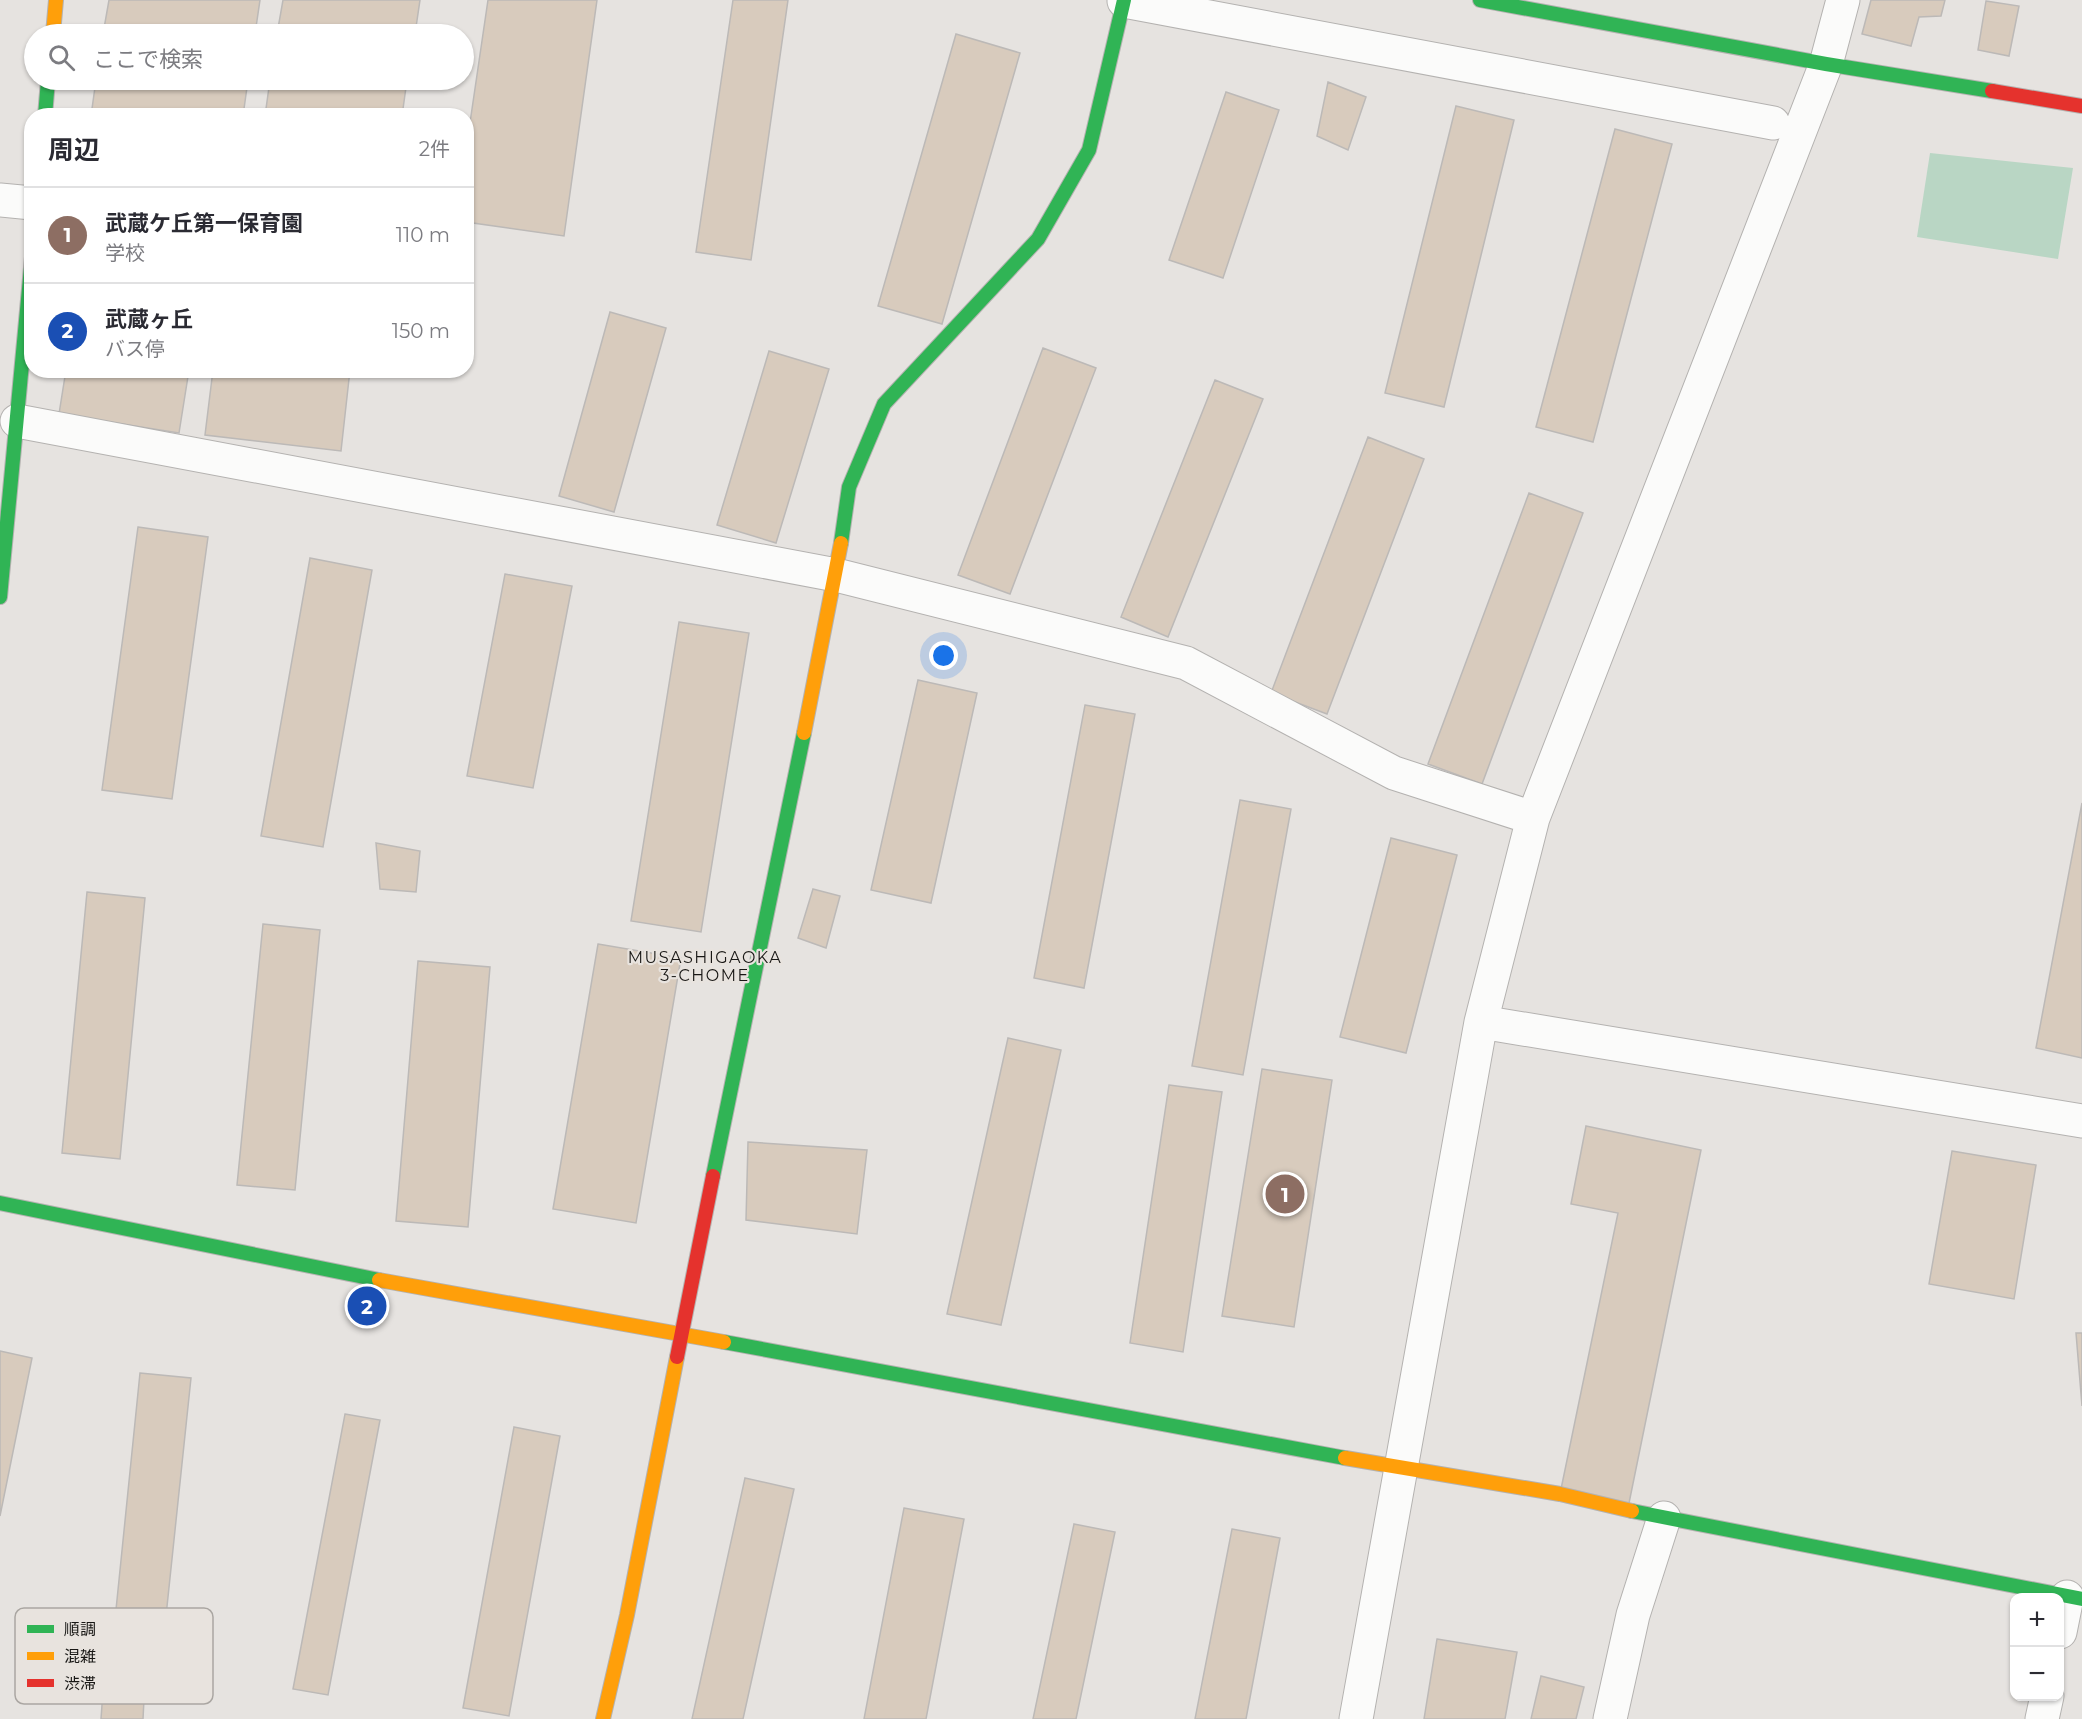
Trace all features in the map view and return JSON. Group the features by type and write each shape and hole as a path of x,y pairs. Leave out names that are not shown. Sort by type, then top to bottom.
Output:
{"street":[{"path":"54,24 56,0"},
{"path":"1119,0 1773,123"},
{"path":"603,1719 627,1615 681,1334 836,575 849,487 884,404 1038,239 1089,150 1124,0"},
{"path":"1480,0 1826,64 2082,106"},
{"path":"1356,1719 1375,1619 1399,1468 1481,1022 1533,818 1826,64 1843,0"},
{"path":"46,108 47,90"},
{"path":"0,200 24,202"},
{"path":"0,597 24,344"},
{"path":"17,421 836,575 1186,663 1394,773 1533,818"},
{"path":"1481,1022 2082,1120"},
{"path":"0,1203 434,1291 681,1334 1399,1468 1560,1494 1664,1518 2074,1598 2064,1622"},
{"path":"1610,1719 1632,1616 1664,1518"},
{"path":"2042,1719 2046,1701"}],"green space":[{"path":"1930,153 2073,168 2058,259 1917,237"}],"building":[{"path":"109,0 260,0 256,24 105,24"},
{"path":"283,0 420,0 416,24 279,24"},
{"path":"488,0 597,0 564,236 474,223 474,108 472,108"},
{"path":"733,0 788,0 751,260 696,252"},
{"path":"1871,0 1945,0 1941,16 1919,17 1911,46 1862,34"},
{"path":"1986,1 2019,6 2009,56 1978,50"},
{"path":"956,34 1020,53 942,324 878,306"},
{"path":"1328,82 1366,97 1348,150 1317,136"},
{"path":"95,90 247,90 244,108 92,108"},
{"path":"269,90 406,90 403,108 266,108"},
{"path":"1226,92 1279,110 1223,278 1169,260"},
{"path":"1456,106 1514,120 1444,407 1385,393"},
{"path":"1615,129 1672,144 1593,442 1536,427"},
{"path":"610,312 666,328 614,512 559,496"},
{"path":"1043,348 1096,368 1010,594 958,575"},
{"path":"769,351 829,369 776,543 717,525"},
{"path":"65,378 188,378 179,433 59,414"},
{"path":"212,378 349,378 341,451 205,435"},
{"path":"1215,380 1263,399 1168,637 1121,617"},
{"path":"1368,437 1424,459 1327,714 1271,693"},
{"path":"1529,493 1583,513 1482,784 1428,764"},
{"path":"138,527 208,537 172,799 102,790"},
{"path":"310,558 372,570 323,847 261,836"},
{"path":"505,574 572,586 533,788 467,776"},
{"path":"679,622 749,633 701,932 631,921"},
{"path":"918,680 977,693 931,903 871,890"},
{"path":"1085,705 1135,714 1084,988 1034,978"},
{"path":"1240,800 1291,809 1243,1075 1192,1066"},
{"path":"2082,803 2082,1058 2036,1048"},
{"path":"1391,838 1457,855 1406,1053 1340,1037"},
{"path":"376,843 420,851 416,892 380,889"},
{"path":"813,889 840,896 826,948 798,938"},
{"path":"87,892 145,898 120,1159 62,1153"},
{"path":"263,924 320,930 295,1190 237,1185"},
{"path":"598,944 681,958 636,1223 553,1209"},
{"path":"418,961 490,967 468,1227 396,1221"},
{"path":"1008,1038 1061,1050 1001,1325 947,1314"},
{"path":"1262,1069 1332,1080 1294,1327 1222,1316"},
{"path":"1169,1085 1222,1092 1183,1352 1130,1343"},
{"path":"1586,1126 1701,1150 1628,1508 1560,1494 1618,1213 1571,1204"},
{"path":"748,1142 867,1150 857,1234 746,1220"},
{"path":"1952,1151 2036,1165 2014,1299 1929,1284"},
{"path":"2076,1333 2082,1333 2082,1406"},
{"path":"0,1351 32,1358 0,1516"},
{"path":"140,1373 191,1378 167,1608 116,1608"},
{"path":"345,1414 380,1420 328,1695 293,1689"},
{"path":"514,1427 560,1436 509,1716 463,1708"},
{"path":"745,1478 794,1489 743,1719 692,1719"},
{"path":"904,1508 964,1519 926,1719 864,1719"},
{"path":"1074,1524 1115,1532 1076,1719 1033,1719"},
{"path":"1232,1529 1280,1538 1246,1719 1195,1719"},
{"path":"1437,1639 1517,1652 1505,1719 1424,1719"},
{"path":"1541,1676 1584,1687 1576,1719 1531,1719"},
{"path":"102,1704 144,1704 143,1719 101,1719"}],"traffic: fast":[{"path":"841,543 849,487 884,404 1038,239 1089,150 1124,0"},
{"path":"1480,0 1826,64 1992,91"},
{"path":"46,108 47,90"},
{"path":"0,597 24,342"},
{"path":"713,1176 804,733"},
{"path":"0,1203 379,1280"},
{"path":"724,1342 1345,1458"},
{"path":"1632,1511 2082,1599"}],"traffic: slow":[{"path":"54,24 56,0"},
{"path":"804,733 841,543"},
{"path":"379,1280 724,1342"},
{"path":"603,1719 627,1615 677,1357"},
{"path":"1345,1458 1560,1494 1632,1511"}],"traffic: jam":[{"path":"1992,91 2082,106"},
{"path":"677,1357 713,1176"}],"place":[{"name":"武蔵ケ丘第一保育園","path":"1285,1194"},
{"name":"武蔵ヶ丘","path":"367,1306"}],"district":[{"name":"MUSASHIGAOKA 3-CHOME","path":"705,966"}]}
